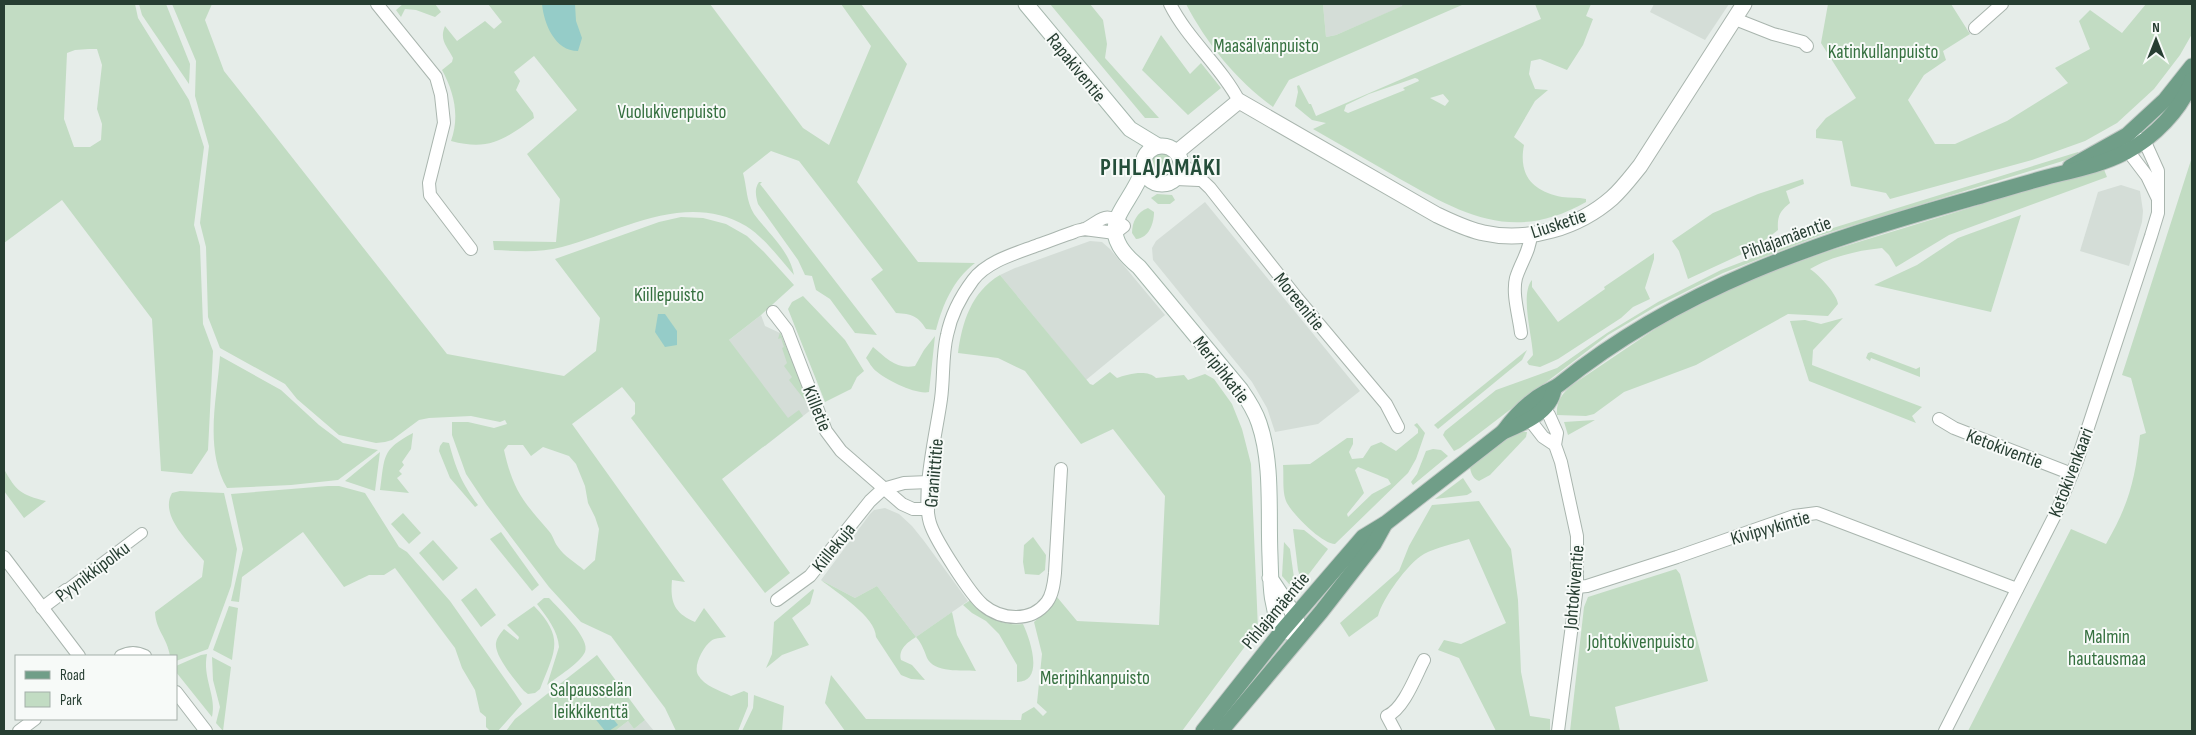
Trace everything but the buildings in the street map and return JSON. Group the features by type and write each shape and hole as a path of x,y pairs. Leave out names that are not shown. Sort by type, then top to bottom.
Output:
{"main road":[{"name":"Rapakiventie","path":"1026,4 1130,130 1143,165"},
{"name":"Liusketie","path":"1239,101 1438,215 1459,225 1493,234 1531,234 1582,218 1606,203 1625,185 1640,166 1744,4"},
{"name":"Pihlajamäentie","path":"2055,175 2127,135 2166,100 2192,66"},
{"name":"Pihlajamäentie","path":"1203,731 1282,631 1363,537 1386,523 1503,432 1529,419 1546,392 1554,389 1589,362 1658,317 1735,278 1826,242 2055,175 2091,167 2128,151 2144,140 2174,110 2190,87 2192,80"},
{"path":"1179,158 1239,101"},
{"name":"Rapakiventie","path":"1130,130 1158,146"},
{"path":"1118,226 1139,182 1143,165 1147,153 1158,146 1168,147 1179,158 1181,170 1176,179 1169,183 1155,183 1145,175 1143,165"},
{"path":"1118,226 1155,183"},
{"name":"Meripihkatie","path":"1118,226 1122,250 1139,267 1241,390 1259,422 1266,452 1272,608 1282,631"},
{"name":"Pihlajamäentie","path":"1503,432 1515,416 1537,406"},
{"name":"Pihlajamäentie","path":"1221,731 1374,544 1386,523"},
{"path":"1270,578 1295,616 1301,634 1282,631"}],"street":[{"path":"377,4 436,77 441,95 444,123 429,183 430,196 471,249"},
{"path":"1170,4 1186,32 1229,84 1239,101"},
{"path":"1975,28 2002,4"},
{"path":"1735,19 1773,34 1803,42 1808,46"},
{"path":"2144,140 2127,135 2128,151 2147,176 2158,199"},
{"name":"Ketokivenkaari","path":"1945,731 2057,511 2072,474 2158,213 2158,171 2144,140"},
{"name":"Moreenitie","path":"1179,158 1194,172 1199,180 1210,188 1297,298 1386,404 1398,427"},
{"path":"1176,179 1199,180"},
{"name":"Graniittitie","path":"1062,469 1053,588 1047,602 1026,616 1015,618 998,614 982,604 940,544 930,524 928,509 929,482 941,397 947,336 954,312 973,279 984,269 1002,259 1084,229 1102,218 1118,226"},
{"path":"1522,333 1515,285 1529,250 1531,234"},
{"name":"Kiilletie","path":"773,312 787,330 826,431 831,439 841,451 902,504 913,509 928,509"},
{"name":"Johtokiventie","path":"1537,406 1555,429 1555,446 1561,462 1577,536 1576,587 1558,731"},
{"name":"Johtokiventie","path":"1529,419 1543,437 1555,446"},
{"name":"Ketokiventie","path":"1939,419 1954,428 2072,474"},
{"path":"884,489 904,483 929,482"},
{"name":"Kiillekuja","path":"777,600 810,576 870,501 884,489"},
{"name":"Kivipyykintie","path":"1576,587 1587,586 1677,557 1794,516 1817,513 2017,589"},
{"name":"Pyynikkipolku","path":"42,608 142,533"},
{"path":"4,557 78,655"},
{"path":"124,655 127,653 139,653 143,655"},
{"path":"1395,731 1387,716 1392,714 1401,703 1424,660"},
{"path":"178,695 206,731"},
{"path":"19,731 34,720"}],"shaded area":[{"path":"1323,4 1403,4 1403,6 1336,35 1326,37"},
{"path":"1654,4 1729,4 1705,40 1650,12"},
{"path":"2121,185 2140,191 2143,211 2142,222 2129,266 2080,251 2098,192"},
{"path":"1205,202 1360,391 1318,424 1275,432 1267,408 1252,382 1153,260 1152,248 1156,241"},
{"path":"1090,241 1102,242 1110,249 1165,315 1086,380 1000,275"},
{"path":"761,315 765,326 780,333 812,409 765,446 701,362"},
{"path":"885,508 899,514 912,526 968,601 916,637 877,586 855,598 821,580 870,514 874,510"},
{"path":"645,720 654,731 615,731 628,721 634,729"}],"green space":[{"path":"4,4 135,4 138,18 189,100 204,147 194,225 200,246 203,324 213,351 208,450 192,474 161,471 152,319 62,200 4,243","holes":["97,49 102,65 97,109 102,124 101,140 90,147 74,147 64,119 67,53 75,50"]},
{"path":"139,4 166,4 190,64 189,84 142,15"},
{"name":"Kiillepuisto","path":"172,4 212,4 205,20 224,71 447,354 564,376 596,351 600,318 555,259 659,222 681,217 703,218 726,224 747,236 794,285 761,315 729,340 788,418 799,410 803,416 722,479 790,573 765,593 631,418 635,414 635,403 622,387 572,424 685,582 672,580 673,601 678,611 695,622 704,608 726,637 714,639 708,644 702,652 697,671 704,682 731,696 744,691 748,693 748,706 738,731 676,731 665,708 611,636 581,622 549,587 486,504 466,474 452,435 452,422 468,422 494,428 507,424 505,420 500,422 471,416 429,418 419,420 392,440 376,443 339,435 297,399 285,384 220,348 208,317 206,247 200,223 209,146 195,96 196,61","holes":["508,445 523,445 531,456 543,447 569,456 576,464 585,486 588,503 599,529 595,560 584,570 561,550 550,532 525,502 515,485 504,450"]},
{"path":"403,4 435,4 441,12 435,17 416,10 405,9 401,17 396,10"},
{"name":"Vuolukivenpuisto","path":"488,4 710,4 803,128 829,145 871,46 841,4 861,4 907,64 857,182 918,262 975,263 961,277 950,293 936,330 926,329 914,316 896,313 871,279 883,270 799,161 771,151 743,173 751,209 783,250 792,266 794,275 766,242 746,226 723,216 700,212 654,217 554,249 528,251 494,250 493,241 556,242 560,199 527,154 577,110 534,56 514,72 520,81 516,90 533,113 534,118 496,142 476,145 451,141 455,122 454,104 450,87 442,70 452,62 453,58 444,43 443,31 445,26 457,41 485,21 494,29 502,22"},
{"path":"1050,4 1090,4 1103,20 1107,44 1105,58 1159,118 1145,118"},
{"name":"Maasälvänpuisto","path":"1186,4 1323,4 1326,37 1336,35 1403,4 1462,5 1289,80 1273,107 1235,73 1213,47"},
{"path":"1535,4 1591,4 1586,16 1593,19 1583,45 1567,70 1540,59 1531,61 1529,74 1535,89 1548,90 1535,101 1514,137 1524,145 1523,165 1530,180 1536,186 1543,191 1562,197 1586,199 1586,202 1560,214 1536,221 1512,222 1468,213 1423,192 1313,129 1326,123 1312,120 1295,106 1298,92 1297,86 1299,85 1316,116 1541,19","holes":["1415,78 1419,81 1403,88 1405,90 1348,113 1344,111 1346,105 1369,94","1443,94 1449,101 1445,106 1430,98"]},
{"name":"Katinkullanpuisto","path":"1828,4 1951,4 1970,34 1943,51 1946,60 1924,75 1908,100 1935,144 1955,144 2007,121 2068,83 2055,68 2090,49 2079,21 2090,10 2122,33 2146,4 2192,4 2192,34 2180,55 2154,89 2117,123 2085,141 2032,160 1890,199 1886,193 1851,186 1842,141 1816,138 1816,130 1826,118 1856,98 1821,43"},
{"path":"1161,35 1190,74 1201,63 1221,88 1188,115 1142,70"},
{"path":"2078,152 2079,156 1821,235 1723,273 1655,307 1608,335 1460,448 1454,451 1443,435 1445,431 1496,390 1557,368 1607,333 1658,302 1721,270 1820,232"},
{"path":"1162,153 1171,156 1174,165 1171,174 1162,177 1153,174 1150,165 1153,156"},
{"name":"Malmin hautausmaa","path":"2192,157 2192,731 1968,731 2071,529 2106,544 2126,504 2136,465 2140,435 2146,433 2131,378 2122,375"},
{"path":"2103,167 2107,177 1949,235 1896,267 1882,248 1864,250 1826,261 1810,269 1827,285 1837,300 1838,304 1828,316 1788,314 1696,365 1624,392 1594,414 1586,416 1557,415 1560,398 1572,385 1667,321 1754,278 1829,251"},
{"path":"1803,179 1804,184 1786,191 1790,203 1780,214 1778,230 1755,248 1688,279 1679,251 1672,241 1713,213 1758,194"},
{"path":"759,182 762,182 760,184 877,335 855,333 830,299 816,290 812,276 805,275 798,260 758,204 756,190"},
{"path":"1157,194 1172,195 1175,200 1170,204 1158,204 1151,198"},
{"path":"1148,208 1154,212 1152,225 1144,236 1136,239 1132,233 1134,221 1141,212"},
{"path":"2021,215 1991,312 1874,285 1917,265 1958,238"},
{"path":"1654,253 1645,288 1650,299 1633,307 1621,318 1558,359 1540,367 1529,365 1527,362 1533,355 1527,295 1532,280 1532,287 1558,322 1605,289 1604,287"},
{"name":"Meripihkanpuisto","path":"1000,275 1090,384 1093,385 1110,372 1117,378 1143,373 1156,378 1184,375 1188,380 1205,374 1214,379 1232,404 1242,429 1251,464 1258,629 1182,731 845,731 825,703 831,675 866,719 1021,720 1022,714 1034,707 1043,716 1047,712 1037,703 1042,654 1034,622 1047,611 1057,597 1077,621 1159,625 1165,496 1113,429 1081,444 1025,371 998,358 958,353 965,320 975,299 990,282"},
{"path":"803,296 845,340 864,371 857,377 851,389 825,402 788,309 792,302"},
{"path":"1843,318 1813,350 1812,365 1922,407 1912,416 1916,423 1809,381 1790,321 1805,320 1821,324"},
{"path":"780,332 809,402 807,403 789,380 792,377 784,366 787,363 781,338 778,339"},
{"path":"935,336 929,392 909,389 881,375 866,358 873,347 897,365 915,366"},
{"path":"1527,350 1522,360 1438,429 1434,425"},
{"path":"1871,352 1916,369 1920,367 1920,377 1871,358 1870,361 1866,358 1868,353"},
{"path":"220,356 281,390 319,425 343,443 378,450 338,480 291,485 227,488 220,473 214,440"},
{"path":"1595,420 1568,435 1564,422"},
{"path":"1417,423 1425,433 1416,459 1408,473 1335,544 1329,543 1315,534 1289,506 1284,493 1283,465 1310,464 1347,438 1353,438 1353,444 1349,452 1352,459 1363,458 1371,446 1381,442 1396,451 1418,433 1418,429 1414,425","holes":["1358,467 1388,479 1391,484 1372,494 1348,517 1347,514 1364,493 1355,470"]},
{"path":"1514,432 1527,432 1526,437 1490,475 1479,481 1475,479 1471,473 1470,466"},
{"path":"413,433 411,449 402,462 404,465 399,471 402,474 397,478 409,493 380,490 386,455 395,444"},
{"path":"443,442 449,443 460,476 478,505 475,507 450,478 439,451"},
{"path":"1433,449 1441,450 1448,456 1413,485 1411,482 1417,474 1426,451"},
{"path":"380,452 375,491 345,481"},
{"path":"4,469 20,491 31,497 46,501 24,518 4,491"},
{"path":"1463,478 1472,492 1467,495 1435,499"},
{"path":"339,486 365,493 399,547 407,552 450,601 514,692 522,704 498,731 490,731 486,727 486,717 480,712 475,690 462,668 455,648 395,568 384,575 369,575 344,587 303,532 242,577 239,602 231,601 243,549 231,494"},
{"path":"180,491 224,493 237,549 231,586 208,649 178,660 178,655 170,655 167,644 157,624 155,612 202,577 204,561 184,538 173,520 169,502 172,493"},
{"path":"1479,501 1511,549 1518,600 1521,672 1530,716 1550,719 1550,731 1496,731 1459,658 1438,650 1444,640 1461,644 1506,623 1469,539 1434,549 1424,554 1403,573 1390,591 1378,616 1349,637 1340,623 1399,571 1409,546 1432,505"},
{"path":"403,513 421,533 409,544 391,524"},
{"path":"1293,529 1304,530 1328,549 1302,583 1298,570"},
{"path":"501,532 539,585 532,591 490,539"},
{"path":"1033,537 1046,555 1045,570 1039,575 1025,574 1023,562 1024,545"},
{"path":"433,540 458,568 443,581 419,553"},
{"path":"1284,542 1290,549 1295,585 1289,584 1282,576"},
{"name":"Johtokivenpuisto","path":"1676,569 1680,574 1708,681 1615,707 1620,731 1570,731 1584,607 1588,597"},
{"path":"821,580 855,598 877,586 916,637 902,649 901,660 912,665 925,680 911,679 901,675 876,637 870,621 863,613"},
{"path":"476,588 496,615 481,627 461,600"},
{"path":"813,589 810,604 792,618 809,645 782,655 766,668 772,654 774,622"},
{"path":"544,598 549,598 566,616 579,632 586,646 585,652 578,661 547,685 559,647 554,630 537,604"},
{"path":"972,599 983,611 1000,622 1023,624 1032,649 1033,659 1031,675 1026,680 1017,682 1017,665 999,634 986,621 963,605"},
{"path":"229,606 238,608 232,660 213,650"},
{"path":"534,606 550,628 554,637 554,646 553,655 540,689 535,693 528,694 506,668 498,655 496,643 504,629 518,640 519,637 507,625"},
{"path":"952,612 957,635 976,671 949,670 936,666 927,658 916,637"},
{"path":"207,654 206,671 213,702 212,717 178,674 178,665"},
{"name":"Salpausselän leikkikenttä","path":"597,655 645,720 634,729 628,721 615,731 506,731 515,719"},
{"path":"212,657 231,667 223,731 216,723 220,707 213,680"},
{"path":"754,695 784,706 782,731 742,731 753,708"}],"water":[{"path":"542,4 575,4 576,21 582,38 578,51 570,50 563,46 552,35 545,20"},
{"path":"658,314 665,314 677,331 677,345 665,347 655,332"},
{"path":"604,707 618,725 609,731 605,731 593,716"}],"district":[{"name":"PIHLAJAMÄKI","path":"1161,167"}]}
